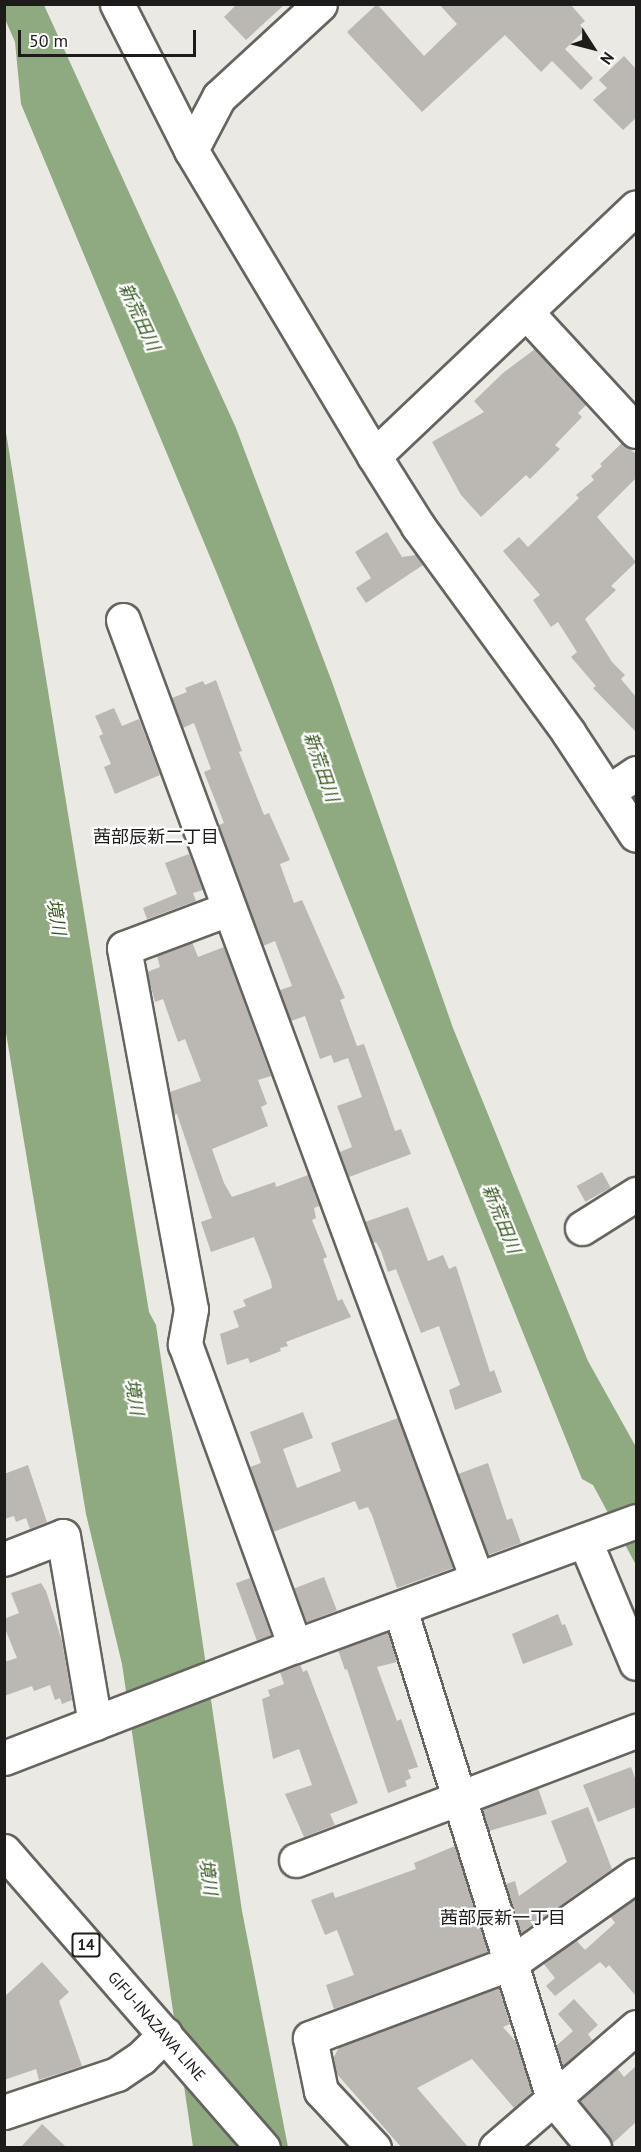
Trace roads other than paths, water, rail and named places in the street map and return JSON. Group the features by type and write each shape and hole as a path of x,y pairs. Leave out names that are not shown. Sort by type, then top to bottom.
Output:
{"street":[{"path":"117,4 191,150 374,456 418,526 568,732 636,835"},
{"path":"191,150 219,97 320,4"},
{"path":"374,456 636,207"},
{"path":"526,312 636,431"},
{"path":"123,620 477,1579"},
{"path":"608,792 636,773"},
{"path":"228,909 124,948 191,1309 185,1344 295,1646"},
{"path":"582,1228 636,1194"},
{"path":"4,1758 295,1646 636,1521"},
{"path":"4,1559 63,1536 99,1722"},
{"path":"592,1538 636,1663"},
{"path":"400,1609 553,2098 594,2148"},
{"path":"296,1860 636,1731"},
{"name":"GIFU-INAZAWA LINE","path":"4,1851 263,2148"},
{"path":"374,2148 321,2091 310,2038 511,1963 636,1875"},
{"path":"496,2148 636,2027"},
{"path":"4,2112 117,2074 166,2037"}],"water":[{"name":"新荒田川","path":"4,5 44,5 236,428 332,682 453,1028 588,1361 636,1447 636,1565 593,1485 582,1479 218,576 21,104 15,42 5,19"},
{"name":"境川","path":"4,420 149,1312 156,1325 242,1911 288,2147 193,2147 122,1664 86,1514 5,1027"}],"district":[{"name":"茜部辰新二丁目","path":"156,837"},
{"name":"茜部辰新一丁目","path":"503,1918"}]}
